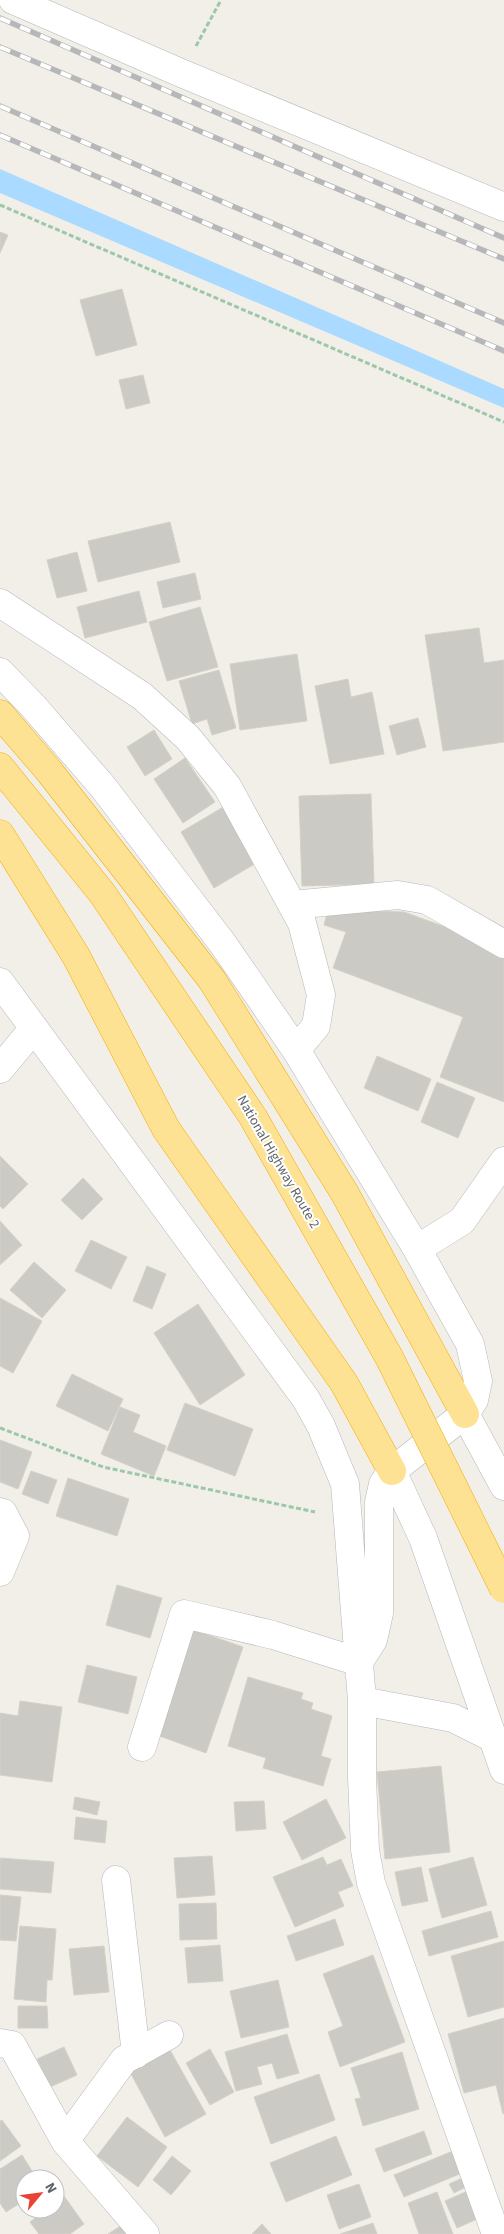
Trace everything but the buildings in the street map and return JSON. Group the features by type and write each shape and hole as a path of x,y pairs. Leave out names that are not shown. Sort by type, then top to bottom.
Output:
{"highway":[{"path":"0,714 49,771 212,980 344,1192 465,1414"},
{"name":"National Highway Route 2","path":"0,767 102,893 253,1117 389,1357 504,1590"},
{"path":"0,834 76,956 166,1129 334,1368 392,1471"}],"street":[{"path":"13,0 181,73 504,208"},
{"path":"0,603 142,696 188,738 227,786 302,923 321,995 316,1026 296,1050"},
{"path":"0,672 33,706 104,787 212,929 296,1050 417,1249 470,1344 478,1381 474,1400 465,1414 392,1471 383,1484 379,1502 379,1613 373,1640 359,1662"},
{"path":"292,904 398,895 427,900 504,944"},
{"path":"0,982 306,1399 322,1426 345,1484 362,1701 362,1778 365,1850 371,1883 496,2234"},
{"path":"0,1069 34,1028"},
{"path":"417,1249 462,1221 504,1162"},
{"path":"465,1414 504,1486"},
{"path":"392,1471 423,1538 504,1770"},
{"path":"0,1512 3,1513 15,1536 0,1572"},
{"path":"142,1747 184,1614 273,1635 359,1662"},
{"path":"362,1701 453,1718 494,1739"},
{"path":"116,1880 136,2054"},
{"path":"65,2141 124,2060 169,2035"},
{"path":"0,2043 12,2045 65,2141 145,2234"}],"path":[{"path":"181,73 221,0"},
{"path":"0,205 504,422"},
{"path":"0,1428 103,1467 226,1495 347,1519"}],"water":[{"path":"0,169 504,389 504,408 0,193"}],"railway":[{"path":"0,18 504,238"},
{"path":"0,47 504,259"},
{"path":"0,106 504,323"},
{"path":"0,135 504,351"}]}
